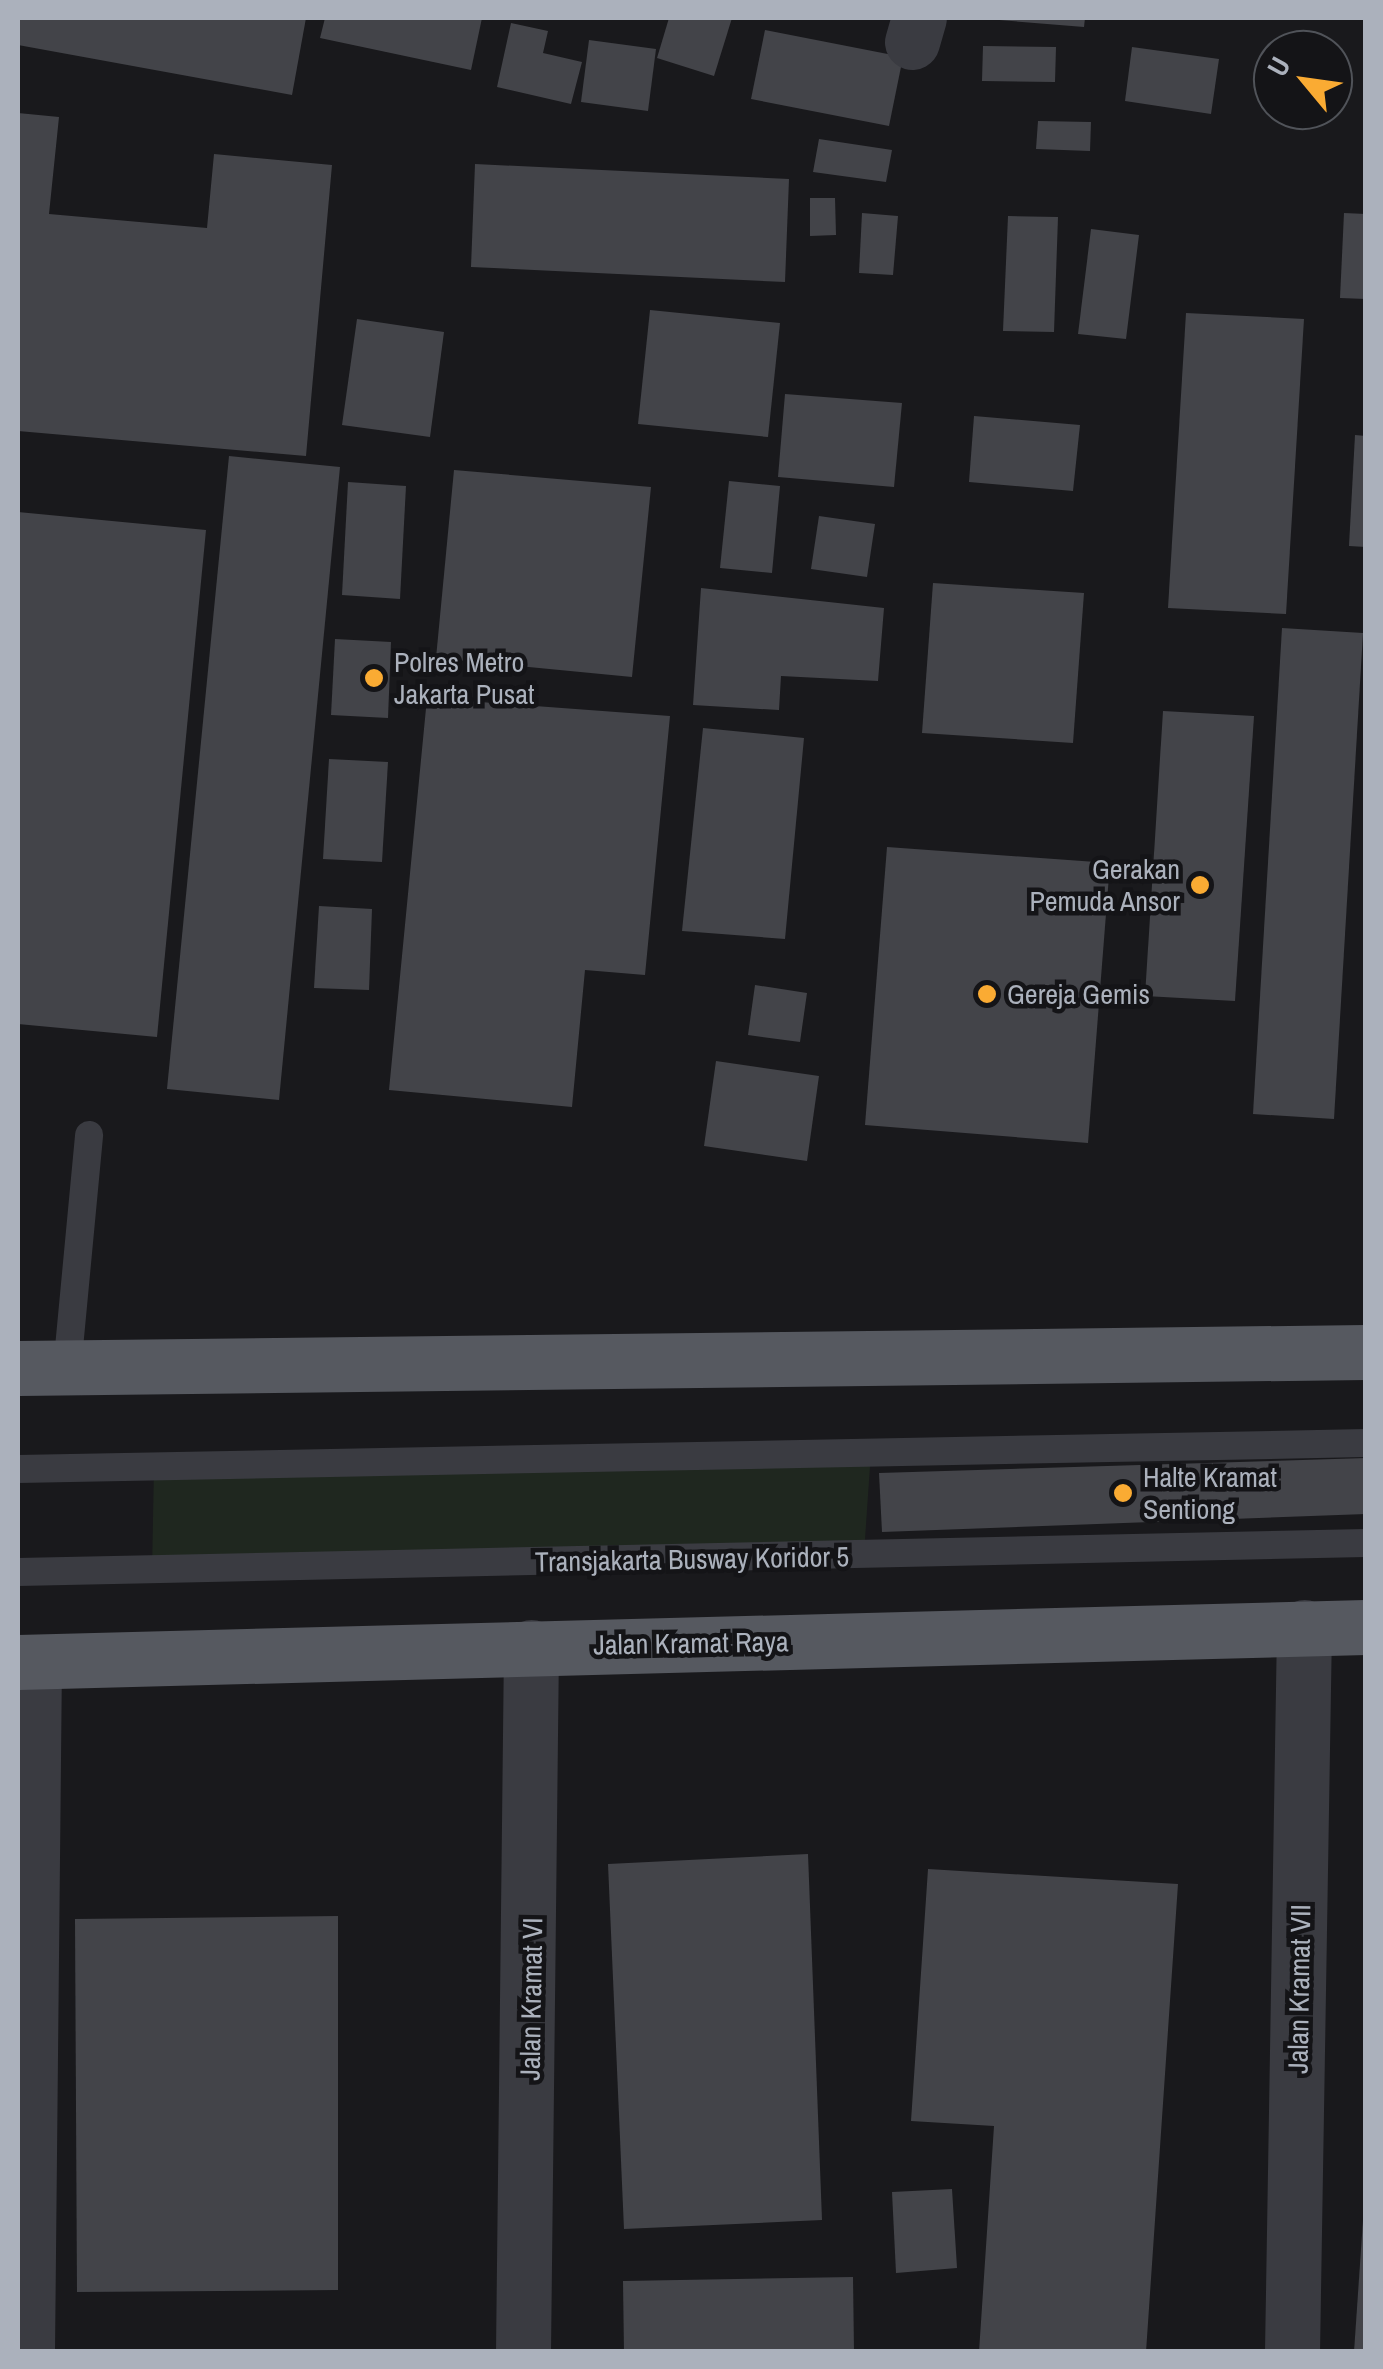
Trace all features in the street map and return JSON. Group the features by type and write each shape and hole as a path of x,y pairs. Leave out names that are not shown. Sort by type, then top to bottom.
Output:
{"main road":[{"path":"42,1369 1366,1352"},
{"name":"Jalan Kramat Raya","path":"26,1662 1366,1626"}],"street":[{"name":"Jalan Kramat VII","path":"1292,2352 1304,1627"},
{"name":"Jalan Kramat VI","path":"523,2352 531,1647"},
{"path":"26,1662 28,2352"}],"lane":[{"path":"42,1369 88,1135"},
{"path":"18,1469 1366,1442"},
{"name":"Transjakarta Busway Koridor 5","path":"18,1572 1366,1543"}],"shaded area":[{"path":"871,1452 864,1554 152,1571 154,1466"}],"building":[{"path":"18,18 306,18 292,95 18,45"},
{"path":"325,18 482,18 471,70 320,38"},
{"path":"669,18 732,18 714,76 657,58"},
{"path":"974,18 1085,18 1084,27"},
{"path":"511,23 548,31 543,53 582,62 571,104 497,87"},
{"path":"765,30 903,57 889,126 751,99"},
{"path":"589,40 656,49 648,111 581,102"},
{"path":"983,46 1056,47 1055,82 982,81"},
{"path":"1132,47 1219,59 1211,114 1125,101"},
{"path":"18,113 59,117 49,214 207,228 214,154 332,165 306,456 18,431"},
{"path":"1038,121 1091,122 1090,151 1036,149"},
{"path":"819,139 892,150 886,182 813,172"},
{"path":"475,164 789,179 785,282 471,267"},
{"path":"810,198 835,198 836,235 810,236"},
{"path":"862,213 898,216 893,275 859,273"},
{"path":"1344,213 1366,214 1366,299 1340,298"},
{"path":"1008,216 1058,217 1054,332 1003,331"},
{"path":"1091,229 1139,235 1126,339 1078,334"},
{"path":"650,310 780,323 768,437 638,424"},
{"path":"1186,313 1304,319 1286,614 1168,608"},
{"path":"357,319 444,332 430,437 342,425"},
{"path":"785,394 902,403 894,487 778,477"},
{"path":"974,416 1080,425 1073,491 969,482"},
{"path":"1355,435 1366,436 1366,547 1349,546"},
{"path":"229,456 340,467 279,1100 167,1089"},
{"path":"454,470 651,487 632,677 436,658"},
{"path":"729,481 780,486 772,573 720,568"},
{"path":"348,482 406,486 400,599 342,595"},
{"path":"18,512 206,530 157,1037 18,1024"},
{"path":"819,516 875,524 867,577 811,569"},
{"path":"933,583 1084,593 1073,743 922,733"},
{"path":"701,588 884,608 878,681 781,676 779,710 693,705"},
{"path":"1282,628 1363,633 1334,1119 1253,1114"},
{"path":"335,639 391,642 388,718 331,715"},
{"path":"427,698 670,716 645,975 585,970 572,1107 389,1090"},
{"path":"1163,711 1254,716 1235,1001 1145,996"},
{"path":"703,728 804,738 785,939 682,931"},
{"path":"329,759 388,762 382,862 323,859"},
{"name":"Gereja Gemis","path":"887,847 1110,863 1088,1143 865,1125"},
{"path":"319,906 372,909 369,990 314,988"},
{"path":"755,985 807,993 800,1042 748,1035"},
{"path":"716,1061 819,1076 807,1161 704,1146"},
{"name":"Halte Kramat Sentiong","path":"1366,1458 1366,1514 882,1532 879,1473"},
{"path":"808,1854 822,2220 624,2229 608,1864"},
{"path":"928,1869 1178,1884 1146,2352 979,2352 994,2126 911,2121"},
{"path":"338,1916 338,2290 77,2292 75,1919"},
{"path":"952,2189 957,2268 896,2273 892,2192"},
{"path":"1363,2220 1366,2352 1354,2352"},
{"path":"853,2277 854,2352 624,2352 623,2281"}],"place":[{"name":"Polres Metro Jakarta Pusat","path":"374,678"},
{"name":"Gerakan Pemuda Ansor","path":"1200,885"},
{"name":"Gereja Gemis","path":"987,994"},
{"name":"Halte Kramat Sentiong","path":"1123,1493"}]}
